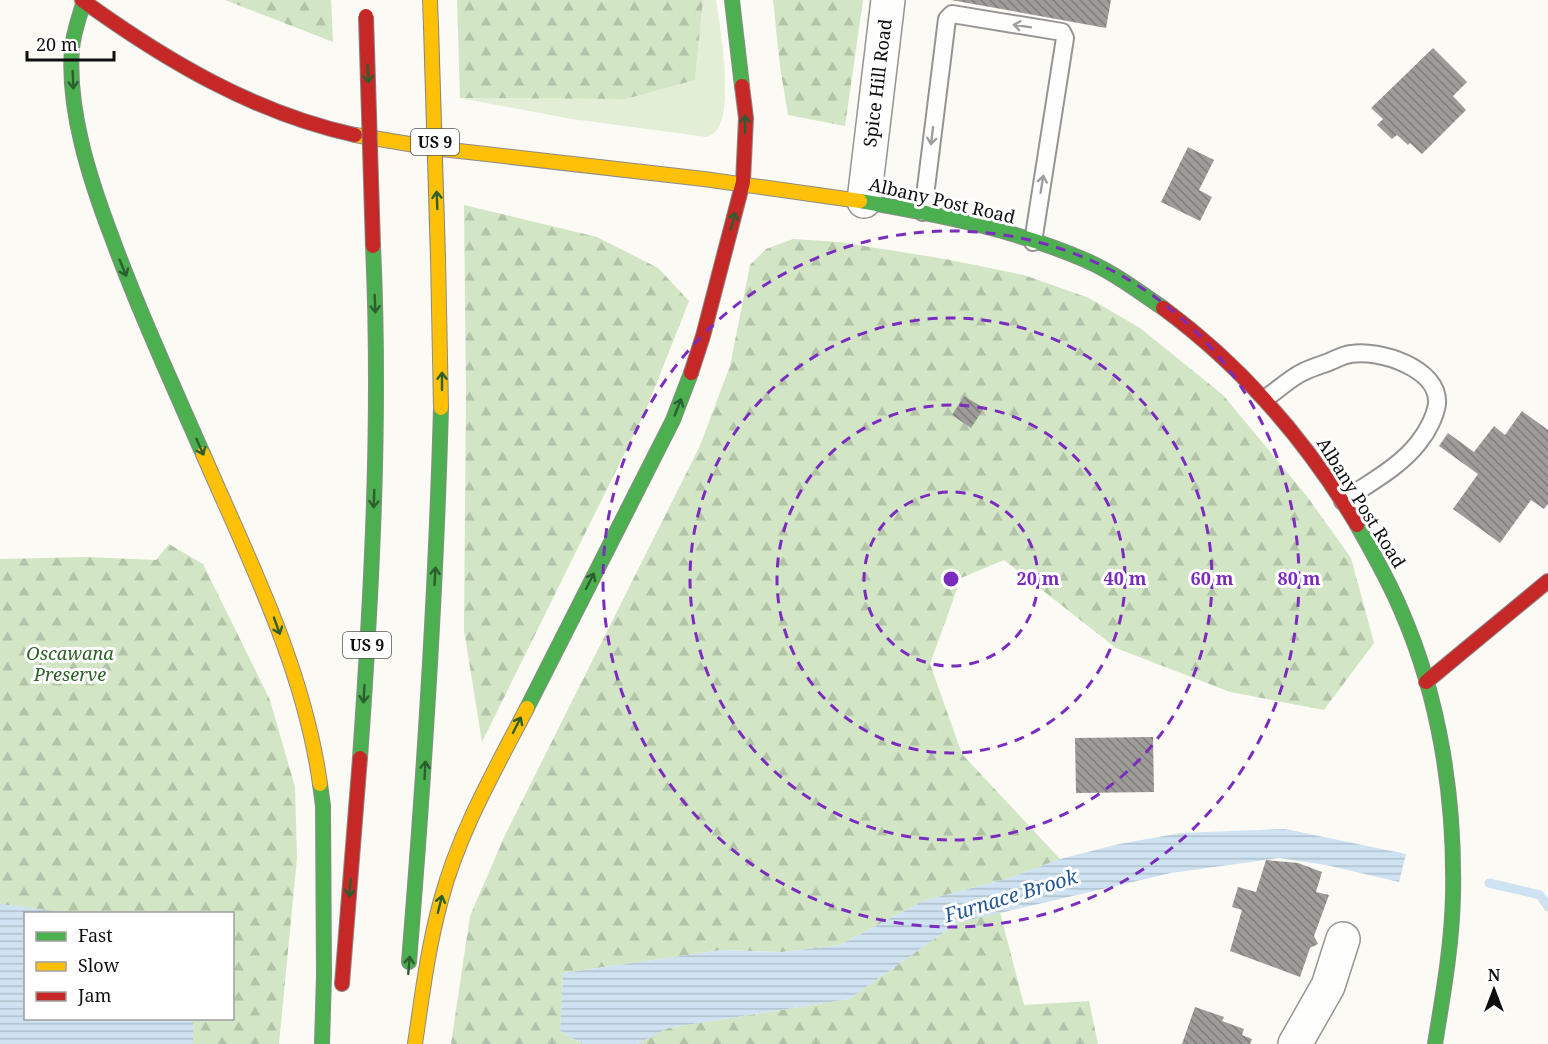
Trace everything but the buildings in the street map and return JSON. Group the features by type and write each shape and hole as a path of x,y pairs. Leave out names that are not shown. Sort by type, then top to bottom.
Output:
{"main road":[{"name":"US 9","path":"341,998 360,776 377,380 366,0"},
{"name":"US 9","path":"408,978 424,780 438,526 442,381 430,0"},
{"path":"415,1044 429,954 442,897 457,853 481,798 673,420 703,336 743,182 746,118 732,0"},
{"path":"83,1 72,48 74,98 82,144 95,192 128,282 269,605 287,653 310,732 320,779 324,829 322,1044"},
{"name":"Albany Post Road","path":"83,1 128,33 192,72 255,102 315,125 384,141 743,182 864,201 990,227 1089,262 1150,298 1183,322 1219,352 1266,398 1309,451 1343,501 1388,580 1408,626 1426,682 1442,755 1450,821 1453,897 1447,964 1435,1044"},
{"path":"1426,682 1548,581"},
{"path":"402,1044 404,1022"}],"street":[{"name":"Spice Hill Road","path":"864,201 888,0"},
{"path":"1295,1044 1328,986 1343,939"}],"lane":[{"path":"923,212 948,19 952,14 1062,32 1065,38 1034,242"},
{"path":"1266,398 1302,372 1349,354 1367,353 1388,356 1413,368 1425,377 1434,389 1437,404 1431,422 1419,442 1394,467 1343,501"}],"green space":[{"path":"225,0 331,0 333,42"},
{"path":"457,0 703,0 695,80 626,99 460,98"},
{"path":"703,0 716,0 725,89 721,122 715,132 708,137 572,119 460,98 626,99 695,80"},
{"path":"773,0 863,0 845,126 788,115"},
{"path":"464,205 597,237 658,268 689,301 646,410 482,742 464,630 466,393"},
{"path":"793,239 839,242 945,259 1024,275 1089,298 1140,328 1223,395 1306,495 1351,558 1374,643 1324,710 1230,692 1116,648 1004,560 961,578 930,664 962,754 1060,859 1009,878 923,901 840,945 782,952 722,950 563,973 560,1031 583,1044 451,1044 470,916 505,835 699,448 730,366 750,265 766,249"},
{"name":"Oscawana Preserve","path":"169,544 203,564 270,700 295,787 297,858 279,1044 193,1044 193,1020 234,1020 234,912 56,912 0,904 0,559 87,557 156,560"},
{"path":"1000,912 1024,1005 1089,1001 1098,1044 637,1044 668,1028 849,999 957,923"}],"water":[{"path":"1285,829 1406,854 1399,882 1326,865 1279,858 1171,873 957,923 849,999 668,1028 637,1044 583,1044 560,1031 563,973 722,950 782,952 840,945 923,901 1009,878 1060,859 1119,844 1181,833"},
{"path":"0,904 62,912 24,912 24,1020 193,1020 193,1044 0,1044"}],"waterway":[{"name":"Furnace Brook","path":"1489,883 1540,895 1548,907"}],"traffic: fast":[{"path":"84,0 75,31 71,72 77,120 88,168 121,263 203,454"},
{"path":"732,0 742,86"},
{"path":"860,201 917,211 1003,231 1058,249 1105,270 1163,308"},
{"path":"360,758 376,438 373,246"},
{"path":"527,708 673,420 691,373"},
{"path":"409,962 429,685 441,408"},
{"path":"1357,525 1391,588 1415,644 1435,714 1448,786 1453,895 1449,951 1435,1044"},
{"path":"320,784 323,806 322,1044"}],"traffic: slow":[{"path":"430,0 431,26"},
{"path":"431,26 438,258"},
{"path":"355,135 433,148 704,179 860,201"},
{"path":"438,258 441,408"},
{"path":"203,454 256,574 288,657 312,741 320,784"},
{"path":"415,1044 432,936 449,875 479,802 527,708"}],"traffic: jam":[{"path":"82,0 145,43 212,82 281,113 355,135"},
{"path":"366,16 373,246"},
{"path":"691,373 703,336 743,182 746,118 742,86"},
{"path":"1163,308 1220,355 1271,407 1316,464 1357,525"},
{"path":"1426,682 1548,581"},
{"path":"342,984 360,758"}]}
